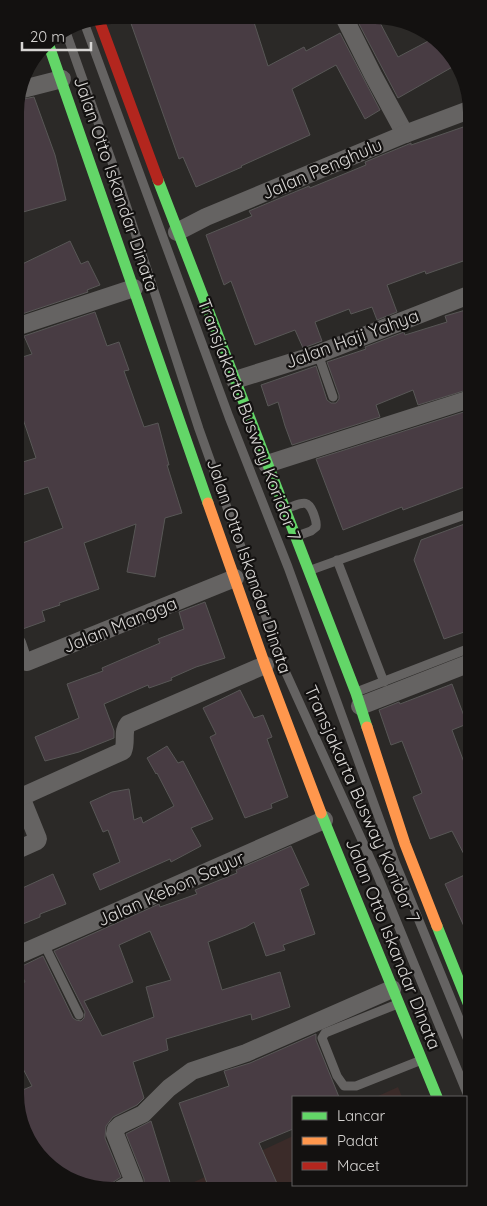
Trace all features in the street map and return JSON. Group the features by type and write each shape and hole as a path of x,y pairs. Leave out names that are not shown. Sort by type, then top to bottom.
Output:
{"main road":[{"path":"102,25 177,232 358,699 405,844 463,983"},
{"name":"Jalan Otto Iskandar Dinata","path":"50,48 265,665 324,820 437,1096"}],"street":[{"path":"347,24 372,75 405,134"},
{"path":"27,88 62,79"},
{"name":"Jalan Penghulu","path":"177,232 206,217 405,134 463,112"},
{"path":"24,324 134,288"},
{"name":"Jalan Haji Yahya","path":"235,380 318,354 463,297"},
{"path":"267,464 463,401"},
{"name":"Jalan Mangga","path":"24,661 27,662 235,578"},
{"path":"24,795 122,751 126,743 125,729 128,724 265,665"},
{"path":"358,699 463,665"},
{"path":"24,808 38,839 24,847"},
{"name":"Jalan Kebon Sayur","path":"24,952 324,820"},
{"path":"134,1182 115,1134 116,1129 120,1125 143,1114 169,1088 192,1072 395,996"}],"lane":[{"name":"Transjakarta Busway Koridor 7","path":"86,27 229,417 288,567 392,852 463,1028"},
{"name":"Transjakarta Busway Koridor 7","path":"68,36 113,165 199,429 286,672 375,870 463,1084"},
{"path":"318,354 333,397"},
{"path":"284,509 304,503 311,507 316,526 311,531 295,537"},
{"path":"308,571 463,515"},
{"path":"337,560 384,682"},
{"path":"358,699 384,682 463,651"},
{"path":"44,944 79,1015"},
{"path":"395,996 325,1033 322,1038 337,1076 344,1086 356,1086 422,1060"}],"shaded area":[{"path":"398,1087 402,1096 378,1096"},
{"path":"292,1136 292,1182 194,1182"}],"building":[{"path":"131,24 255,24 268,66 304,47 306,51 340,33 380,110 365,119 336,65 292,89 310,135 196,187 183,157 179,159"},
{"path":"359,24 381,24 398,57 428,41 438,49 451,68 398,98"},
{"path":"34,97 55,155 66,200 24,212 24,106 25,99"},
{"path":"463,127 463,261 426,274 425,271 387,285 397,312 377,320 372,307 351,314 349,309 315,322 322,341 303,348 295,330 255,345 231,281 224,285 206,235 252,216 249,211 366,165 365,162 411,143 411,145"},
{"path":"70,241 81,264 88,261 100,285 87,290 88,292 24,313 24,263"},
{"path":"463,311 463,391 418,405 413,390 376,405 380,417 292,445 278,402 268,406 261,385 316,366 327,400 331,403 336,403 339,395 327,362 366,349 365,347 404,332 405,335 447,322 445,316"},
{"path":"95,312 107,346 119,342 129,370 124,371 144,427 158,423 169,465 167,465 182,513 165,518 155,577 127,572 136,524 84,543 99,589 42,611 45,621 24,628 24,542 63,528 48,487 24,494 24,462 36,458 24,422 24,356 32,354 24,336"},
{"path":"463,412 463,488 403,510 402,507 343,530 316,459"},
{"path":"463,525 463,632 444,639 414,560 421,540"},
{"path":"205,602 225,658 196,667 171,678 172,680 149,688 148,685 104,704 114,731 114,738 79,752 45,761 35,737 79,718 67,684 103,671 102,668 160,643 158,639 184,629 179,612"},
{"path":"452,684 463,713 463,726 452,730 463,760 463,852 452,831 430,839 413,797 422,793 402,741 391,745 379,710 399,702 400,704"},
{"path":"240,690 254,718 263,715 272,737 267,739 288,797 271,804 272,808 245,818 210,737 216,734 203,708"},
{"path":"167,746 178,763 183,761 213,819 191,828 201,846 171,862 170,859 100,890 93,874 120,862 108,830 103,832 90,802 112,792 129,789 134,820 141,817 143,823 174,806 147,758"},
{"path":"291,846 309,885 300,889 315,934 283,945 285,950 266,956 254,922 208,942 222,990 280,972 290,1007 252,1020 251,1014 166,1039 168,1050 133,1062 144,1098 137,1105 113,1117 106,1126 105,1138 121,1177 114,1182 95,1181 73,1173 46,1152 28,1123 24,1089 32,1086 24,1071 24,965 43,956 73,1018 81,1021 84,1018 85,1012 54,951 159,904 160,907 197,894 195,890 237,873 236,870","holes":["150,931 171,980 146,987 154,1017 102,1036 84,1001 133,982 119,945"]},
{"path":"53,874 66,904 40,914 40,917 24,924 24,887"},
{"path":"463,876 463,924 445,884"},
{"path":"316,1034 316,1040 339,1096 292,1096 292,1129 259,1143 276,1182 207,1182 179,1103 229,1086 224,1071 250,1063"},
{"path":"151,1121 170,1182 144,1182 126,1134"}],"traffic: fast":[{"path":"50,48 208,503"},
{"path":"158,180 356,693 367,727"},
{"path":"321,813 437,1096"},
{"path":"437,926 463,991"}],"traffic: slow":[{"path":"208,503 265,665 321,813"},
{"path":"367,727 405,844 437,926"}],"traffic: jam":[{"path":"101,25 158,180"}]}
